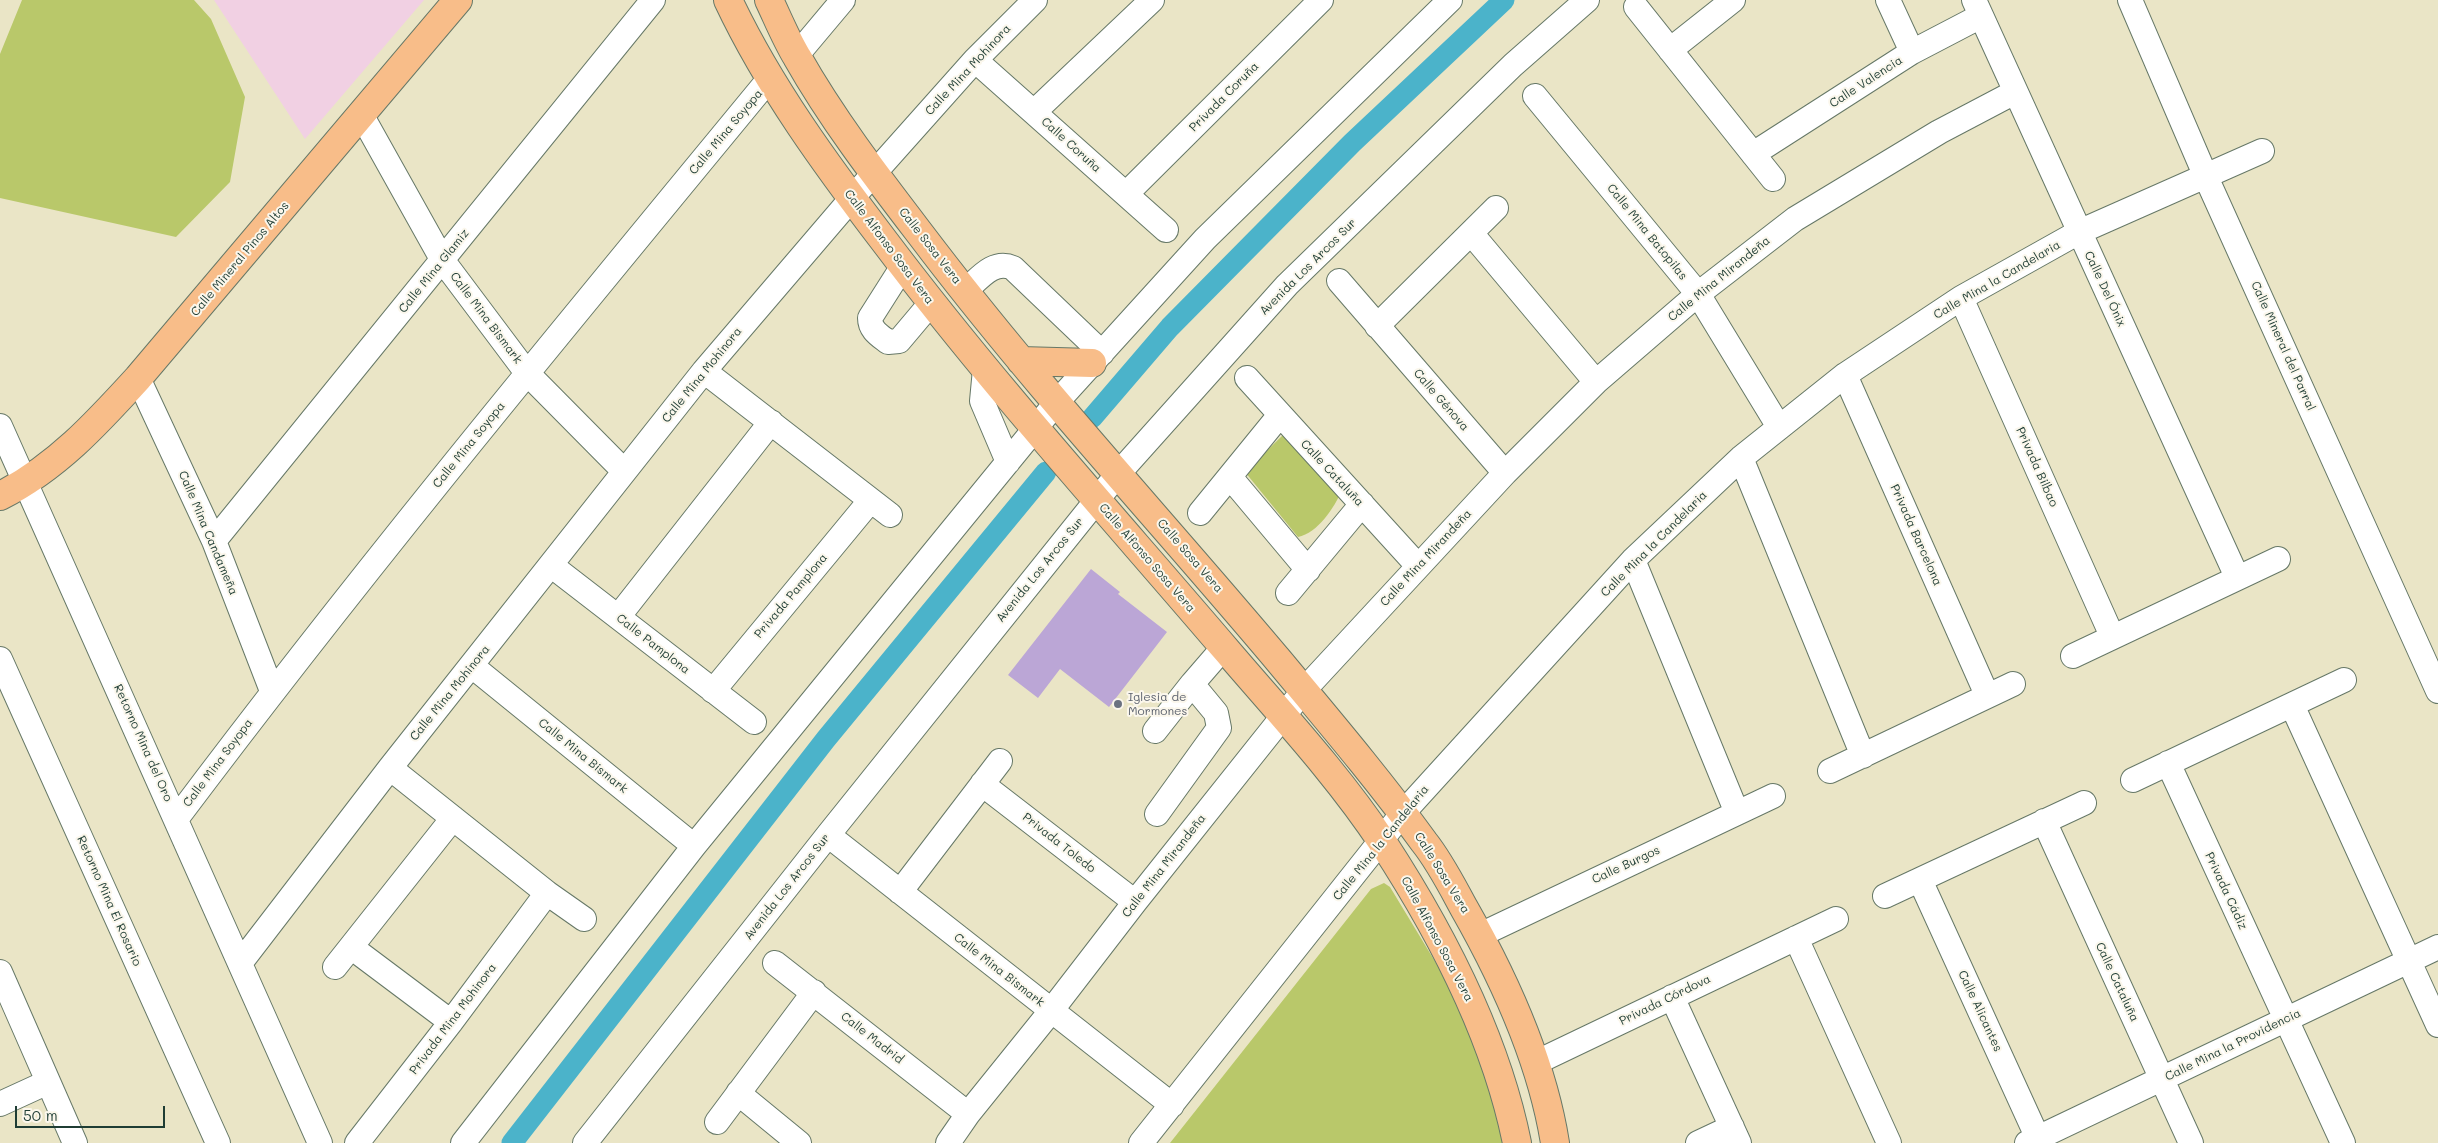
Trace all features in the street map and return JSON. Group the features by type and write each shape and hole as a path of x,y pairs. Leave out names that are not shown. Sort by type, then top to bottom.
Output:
{"main road":[{"name":"Calle Mineral Pinos Altos","path":"0,496 26,483 55,461 95,425 138,378 362,116 458,0"},
{"name":"Calle Alfonso Sosa Vera","path":"728,0 770,78 852,198 931,303 1035,429 1282,716 1381,841 1422,906 1471,1004 1500,1072 1517,1143"},
{"name":"Calle Sosa Vera","path":"769,0 796,56 836,120 874,174 965,292 1117,475 1184,548 1304,690 1426,844 1480,935 1508,995 1535,1063 1555,1143"},
{"path":"1021,361 1097,358"}],"street":[{"name":"Calle Mina Glamiz","path":"214,541 653,0"},
{"path":"796,56 843,0"},
{"name":"Calle Mina Mohinora","path":"241,962 390,768 552,566 624,471 704,371 852,198 975,60 1035,0"},
{"path":"1034,112 1152,0"},
{"name":"Privada Coruña","path":"1126,194 1321,0"},
{"path":"463,1143 694,846 1056,403 1205,239 1450,0"},
{"name":"Avenida Los Arcos Sur","path":"585,1143 828,835 1117,475 1287,284 1513,65 1587,0"},
{"path":"1670,50 1734,0"},
{"path":"1888,0 1912,52"},
{"name":"Calle Mineral del Parral","path":"2130,0 2206,176 2438,691"},
{"path":"1636,8 1773,179"},
{"name":"Calle Valencia","path":"1753,154 1977,8"},
{"name":"Calle Del Ónix","path":"1977,8 2237,577"},
{"name":"Calle Coruña","path":"975,60 1166,230"},
{"name":"Calle Mina Soyopa","path":"176,818 272,691 527,373 770,78"},
{"name":"Calle Mina Mirandeña","path":"948,1143 968,1114 1052,1011 1135,902 1304,690 1505,473 1596,382 1698,294 1795,219 1939,132 2015,92"},
{"name":"Calle Mina Batopilas","path":"1535,96 1698,294 1779,427"},
{"name":"Calle Mina Bismark","path":"362,116 443,261 527,373 624,471"},
{"name":"Calle Mina la Candelaria","path":"1141,1143 1402,814 1633,560 1741,458 1845,375 1961,298 2079,232 2262,151"},
{"path":"1377,326 1496,208"},
{"path":"1471,233 1596,382"},
{"path":"965,292 993,267 1001,265 1013,268 1097,358"},
{"path":"903,266 870,318 870,325 874,332 888,342 900,341 931,303"},
{"name":"Calle Génova","path":"1339,281 1505,473"},
{"name":"Privada Bilbao","path":"1961,298 2112,636"},
{"path":"985,369 982,391 984,410 1008,462"},
{"path":"704,371 890,515"},
{"name":"Privada Barcelona","path":"1845,375 1987,695"},
{"name":"Calle Mina Candameña","path":"138,378 214,541 272,691"},
{"name":"Calle Cataluña","path":"1247,378 1279,416 1418,566"},
{"path":"1200,513 1279,416"},
{"path":"618,617 770,422"},
{"name":"Retorno Mina del Oro","path":"0,426 241,962 320,1143"},
{"path":"1741,458 1863,756"},
{"path":"1230,477 1308,570"},
{"name":"Privada Pamplona","path":"713,690 870,501"},
{"path":"1288,593 1362,504"},
{"path":"2074,656 2112,636 2278,559"},
{"path":"1633,560 1737,813"},
{"name":"Calle Pamplona","path":"552,566 754,722"},
{"path":"1155,732 1192,684 1224,647"},
{"name":"Retorno Mina El Rosario","path":"0,659 218,1143"},
{"name":"Calle Mina Bismark","path":"472,666 694,846"},
{"path":"2133,780 2344,680"},
{"path":"1157,814 1219,728 1216,713 1192,684"},
{"path":"1830,771 2013,684"},
{"path":"2292,705 2438,1025"},
{"path":"900,892 1000,761"},
{"name":"Privada Cádiz","path":"2168,763 2343,1143"},
{"path":"390,768 547,893 584,919"},
{"name":"Privada Toledo","path":"982,784 1135,902"},
{"name":"Calle Burgos","path":"1480,935 1773,796"},
{"path":"1885,896 2084,803"},
{"path":"335,967 453,818"},
{"name":"Calle Cataluña","path":"2044,822 2192,1143"},
{"name":"Calle Mina Bismark","path":"828,835 1172,1104"},
{"name":"Calle Alicantes","path":"1920,880 2035,1141"},
{"name":"Privada Mina Mohinora","path":"357,1143 451,1022 547,893"},
{"name":"Privada Córdova","path":"1535,1063 1836,919"},
{"path":"1796,938 1889,1143"},
{"path":"351,946 451,1022"},
{"name":"Calle Mina la Providencia","path":"2035,1141 2438,947"},
{"name":"Calle Madrid","path":"775,962 968,1114"},
{"path":"0,972 75,1143"},
{"path":"717,1122 814,992"},
{"path":"1672,996 1736,1135 1698,1143"},
{"path":"0,1104 48,1082"},
{"path":"738,1094 799,1143"}],"shaded area":[{"path":"214,0 424,0 305,139"}],"green space":[{"path":"22,0 194,0 211,19 245,97 230,182 176,237 0,198 0,54"},
{"path":"1284,434 1342,490 1325,519 1305,535 1298,537 1245,472"},
{"path":"1384,883 1390,887 1442,973 1475,1041 1509,1143 1170,1143 1371,889"}],"building":[{"path":"1091,569 1120,592 1118,594 1167,632 1109,707 1060,669 1038,698 1008,675"}],"waterway":[{"path":"1092,418 1170,327 1352,143 1504,0"},
{"path":"512,1143 826,739 1046,472"}],"place":[{"name":"Iglesia de Mormones","path":"1118,704"}]}
